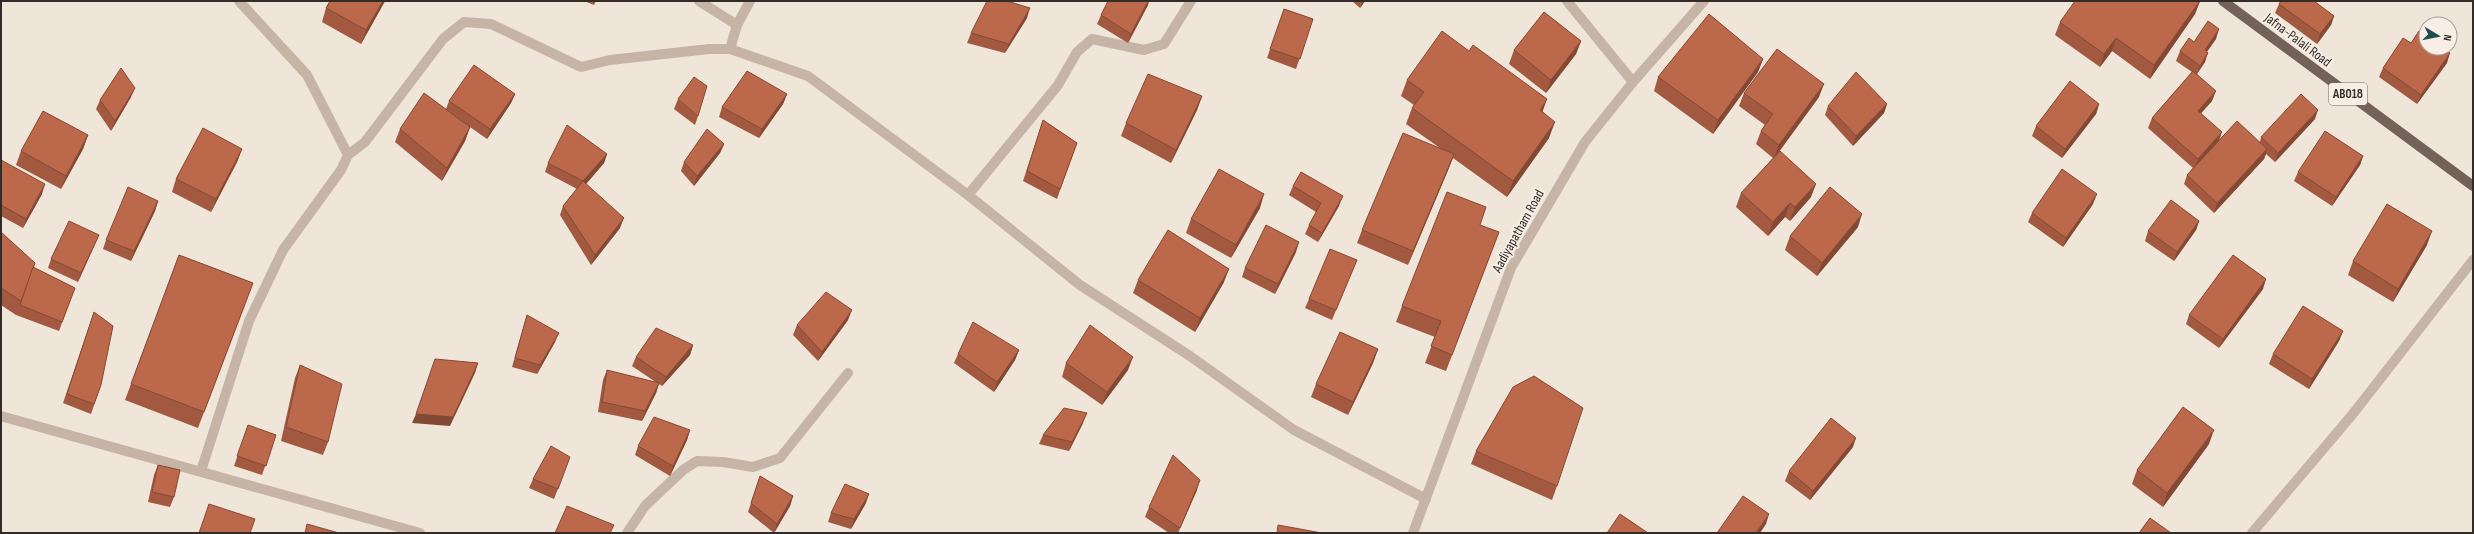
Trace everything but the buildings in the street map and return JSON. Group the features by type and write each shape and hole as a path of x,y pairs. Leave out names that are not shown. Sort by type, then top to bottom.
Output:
{"main road":[{"name":"Jafna-Palali Road","path":"2223,1 2473,186"}],"street":[{"path":"239,1 306,74 348,155"},
{"path":"699,1 737,25"},
{"path":"730,49 737,25 750,1"},
{"path":"968,195 1058,85 1077,52 1092,39 1144,50 1164,44 1191,1"},
{"path":"1568,1 1633,82"},
{"name":"Aadiyapatham Road","path":"1413,533 1511,268 1585,142 1633,82 1704,1"},
{"path":"201,472 249,321 283,250 341,170 348,155 365,142 443,39 464,22 491,24 581,67 610,60 708,49 730,49 808,76 968,195 1080,286 1190,356 1294,430 1426,499"},
{"path":"2252,533 2352,415 2473,260"},
{"path":"627,533 645,506 683,470 697,461 724,462 753,467 780,458 848,374"},
{"path":"1,416 420,533"}]}
